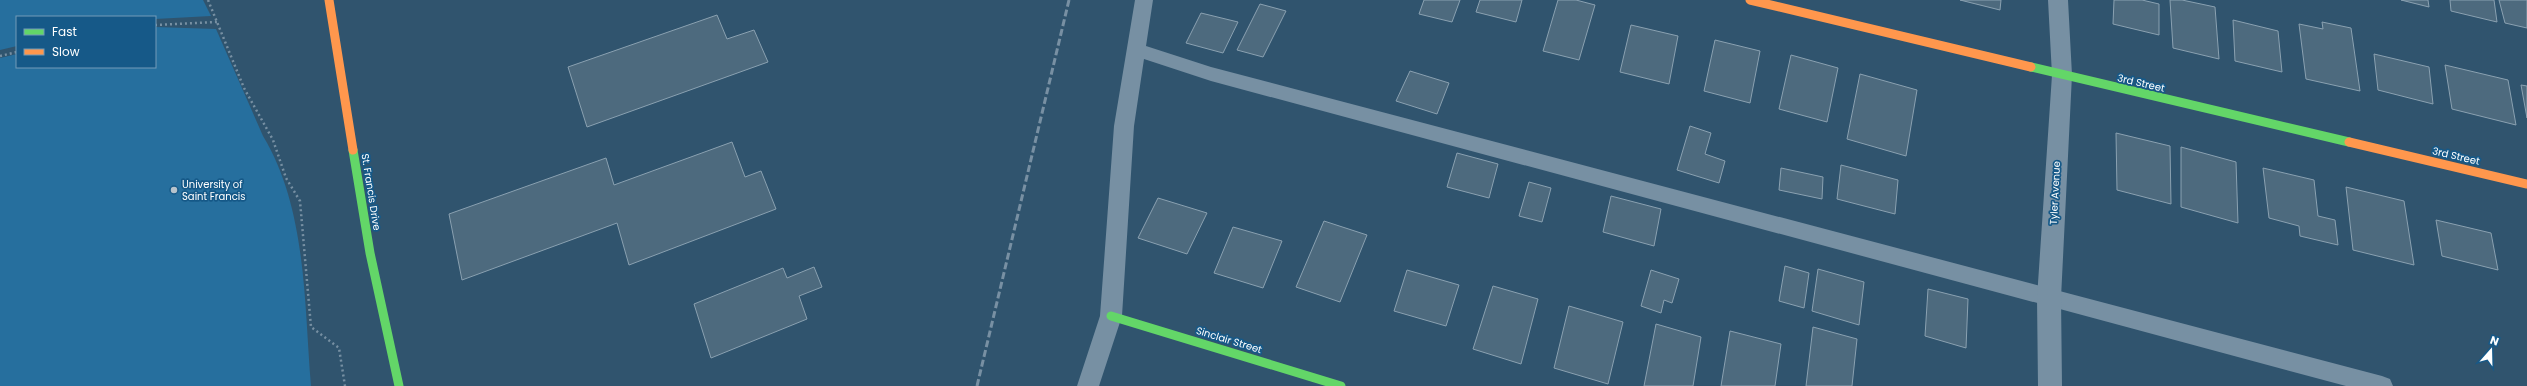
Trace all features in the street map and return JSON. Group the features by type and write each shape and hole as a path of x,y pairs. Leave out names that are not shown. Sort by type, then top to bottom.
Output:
{"street":[{"name":"St. Francis Drive","path":"329,0 370,253 399,386"},
{"name":"3rd Street","path":"1750,0 2527,184"},
{"name":"Tyler Avenue","path":"2050,386 2049,298 2062,75 2058,0"},
{"name":"Sinclair Street","path":"1111,316 1341,386"}],"lane":[{"path":"1088,386 1111,316 1124,126 1144,0"},
{"path":"1137,50 1219,76 1806,230 2049,298 2382,386"}],"path":[{"path":"208,0 244,88 273,140 286,178 300,201 311,327 339,348 345,386"},
{"path":"156,25 217,22"},
{"path":"0,56 16,52"}],"shaded area":[{"path":"0,0 203,0 211,16 156,19 156,16 16,16 16,46 0,50"},
{"name":"University of Saint Francis","path":"156,27 216,29 263,136 277,164 288,194 296,225 301,257 311,386 0,386 0,58 16,54 16,68 156,68"}],"building":[{"path":"1424,0 1460,0 1452,22 1419,14"},
{"path":"1480,0 1522,0 1516,22 1476,12"},
{"path":"1558,0 1576,0 1595,5 1579,60 1543,51"},
{"path":"1960,0 2001,0 2000,10"},
{"path":"2114,0 2142,0 2159,4 2159,35 2113,24"},
{"path":"2170,0 2182,0 2215,7 2219,59 2173,48"},
{"path":"2401,0 2428,0 2429,7"},
{"path":"2450,0 2494,0 2497,22 2451,11"},
{"path":"2499,0 2527,0 2527,28 2505,23"},
{"path":"1260,4 1286,11 1263,57 1237,50"},
{"path":"1201,13 1238,22 1223,53 1186,43"},
{"path":"717,15 727,39 754,30 768,62 587,127 568,67"},
{"path":"2233,20 2278,31 2282,72 2235,61"},
{"path":"2322,22 2351,28 2360,91 2306,79 2299,24 2323,29"},
{"path":"1631,25 1678,36 1669,84 1620,72"},
{"path":"1715,40 1760,51 1750,103 1704,91"},
{"path":"2374,54 2429,67 2433,104 2378,90"},
{"path":"1791,55 1838,68 1827,122 1779,109"},
{"path":"2445,65 2508,80 2516,125 2452,109"},
{"path":"1410,71 1449,83 1437,114 1396,101"},
{"path":"1860,74 1917,90 1906,156 1847,139"},
{"path":"2521,85 2527,86 2527,118"},
{"path":"1690,126 1711,133 1705,154 1725,161 1719,183 1677,170"},
{"path":"2116,133 2170,146 2171,204 2117,190"},
{"path":"732,142 745,177 761,171 776,209 629,265 617,223 462,280 449,214 606,158 614,185"},
{"path":"2181,147 2236,162 2238,223 2181,207"},
{"path":"1457,153 1498,164 1489,198 1447,187"},
{"path":"1841,165 1898,180 1895,214 1837,199"},
{"path":"1781,168 1823,177 1822,199 1779,190"},
{"path":"2263,168 2314,180 2318,216 2335,220 2338,245 2300,236 2299,226 2269,218"},
{"path":"1529,182 1551,188 1542,222 1519,216"},
{"path":"2346,187 2404,201 2414,265 2353,250"},
{"path":"1611,196 1661,209 1654,246 1603,232"},
{"path":"1158,198 1207,213 1187,254 1138,238"},
{"path":"2436,220 2491,233 2498,270 2442,256"},
{"path":"1324,221 1367,235 1340,302 1296,287"},
{"path":"1233,227 1282,241 1263,288 1214,273"},
{"path":"1785,266 1809,273 1804,308 1779,301"},
{"path":"814,267 822,287 799,296 807,319 711,358 694,304 783,268 787,278"},
{"path":"1818,269 1864,282 1859,325 1812,311"},
{"path":"1407,270 1459,285 1446,326 1394,311"},
{"path":"1651,270 1679,279 1672,303 1664,300 1661,313 1641,306"},
{"path":"1493,286 1538,299 1521,364 1473,349"},
{"path":"1928,289 1968,299 1966,348 1925,336"},
{"path":"1569,306 1623,322 1608,384 1554,368"},
{"path":"1656,324 1701,337 1693,386 1644,386"},
{"path":"1813,327 1857,339 1852,386 1806,386"},
{"path":"1730,331 1781,344 1775,386 1721,386"}],"railway":[{"path":"977,386 1069,0"}],"traffic: fast":[{"path":"2031,67 2349,142"},
{"path":"353,150 370,253 399,386"},
{"path":"1111,316 1341,386"}],"traffic: slow":[{"path":"329,0 353,150"},
{"path":"1750,0 2031,67"},
{"path":"2349,142 2527,184"}],"place":[{"name":"University of Saint Francis","path":"174,190"}]}
